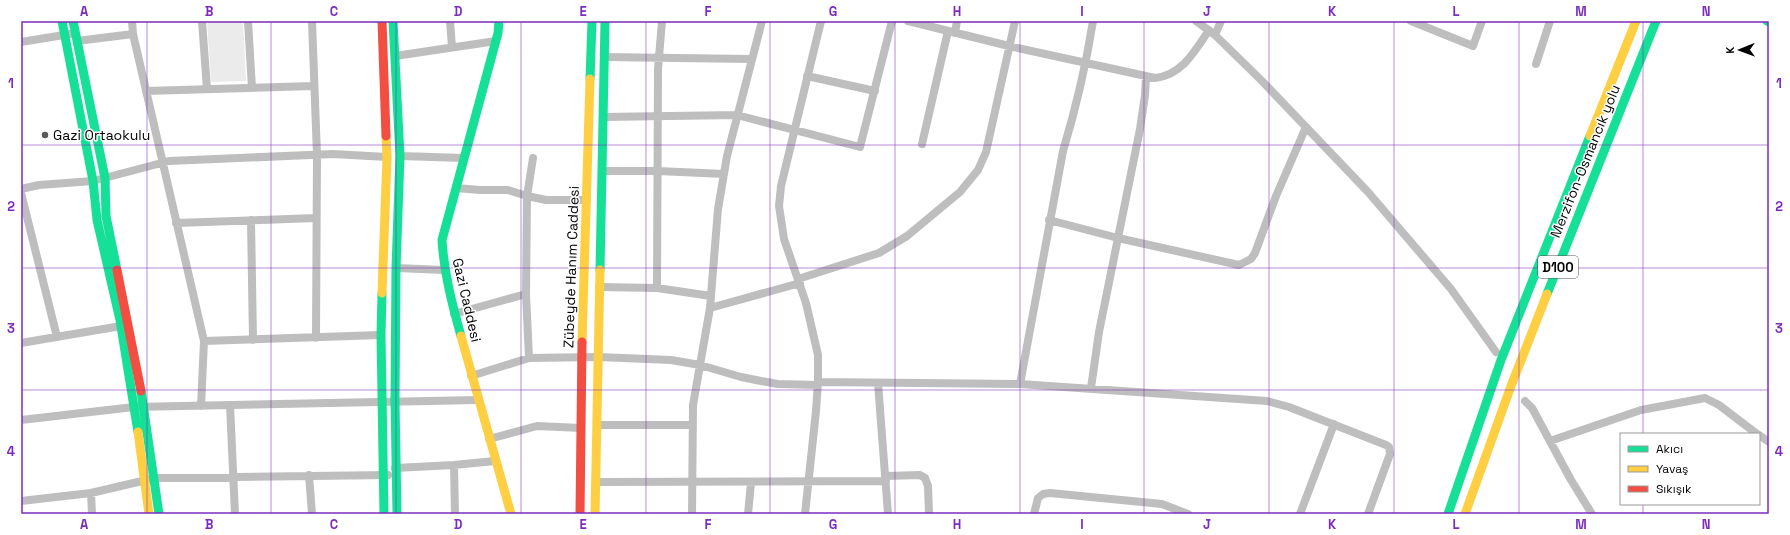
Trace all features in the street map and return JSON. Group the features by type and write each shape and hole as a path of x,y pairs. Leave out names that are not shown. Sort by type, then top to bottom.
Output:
{"main road":[{"path":"62,21 93,181 97,220 155,478 159,514"},
{"path":"73,21 105,178 106,216 127,315 139,407 149,514"},
{"path":"382,21 387,157 381,335 384,514"},
{"path":"393,21 400,156 396,268 395,471 397,514"},
{"name":"Gazi Caddesi","path":"500,21 496,41 442,240 445,270 454,314 511,514"},
{"name":"Zübeyde Hanım Caddesi","path":"580,514 582,358 592,21"},
{"path":"595,514 605,21"},
{"name":"Merzifon-Osmancık yolu","path":"1448,514 1501,360 1636,21"},
{"name":"Merzifon-Osmancık yolu","path":"1465,514 1511,386 1656,21"}],"street":[{"path":"132,21 133,34 204,341 201,406"},
{"path":"202,21 207,89"},
{"path":"248,21 252,88"},
{"path":"312,21 317,155 316,338"},
{"path":"450,21 452,47"},
{"path":"657,288 658,116 662,21"},
{"path":"692,514 693,405 710,308 718,209 737,115 762,21"},
{"path":"805,514 818,383 818,355 806,302 784,239 779,206 794,130 820,21"},
{"path":"603,117 737,115 860,147 892,21"},
{"path":"908,21 1009,46 1146,77 1163,77 1176,72 1221,21"},
{"path":"922,144 951,32 957,21"},
{"path":"710,308 799,281 889,248 912,233 966,185 978,170 986,152 1015,21"},
{"path":"1020,384 1049,220 1063,151 1086,63 1094,21"},
{"path":"1196,21 1212,32 1262,81 1368,192 1424,256 1496,352"},
{"path":"1411,21 1473,46 1482,21"},
{"path":"1536,64 1550,21"},
{"path":"21,42 65,35 77,37 133,34"},
{"path":"395,56 496,41"},
{"path":"604,57 751,59"},
{"path":"807,76 875,91"},
{"path":"1091,388 1099,332 1146,95 1146,77"},
{"path":"146,91 314,86"},
{"path":"1049,220 1118,238 1239,265 1246,262 1255,253 1276,196 1306,127"},
{"path":"21,189 39,185 93,181 163,163 317,155 387,157"},
{"path":"400,156 464,158"},
{"path":"529,358 526,294 527,196 533,158"},
{"path":"602,171 658,171 724,174"},
{"path":"456,188 508,190 546,200 587,200"},
{"path":"21,193 57,337"},
{"path":"176,223 316,218"},
{"path":"251,220 253,340"},
{"path":"396,268 445,270"},
{"path":"600,287 683,290 711,296"},
{"path":"454,314 526,294"},
{"path":"21,343 121,326"},
{"path":"204,341 381,335"},
{"path":"471,376 529,358 598,357 671,360 700,365 741,377 761,381 818,383 1020,384 1267,401 1289,407 1389,447 1390,454 1368,514"},
{"path":"878,383 888,514"},
{"path":"1550,441 1641,410 1705,398 1719,405 1755,433"},
{"path":"21,420 139,407 478,400"},
{"path":"1525,401 1532,408 1571,480 1592,514"},
{"path":"230,405 234,514"},
{"path":"1300,514 1334,424"},
{"path":"597,425 692,426"},
{"path":"489,439 537,426 581,428"},
{"path":"1760,436 1769,442"},
{"path":"21,501 91,492 155,478 383,474 395,471 495,461"},
{"path":"454,465 455,514"},
{"path":"309,475 312,514"},
{"path":"596,482 808,482 920,475 925,478 928,486 929,514"},
{"path":"748,514 751,483"},
{"path":"91,492 92,514"},
{"path":"1034,514 1038,498 1043,494 1050,493 1162,504 1188,514"}],"shaded area":[{"path":"207,21 243,21 246,81 211,82"}],"traffic: fast":[{"path":"62,21 93,181 97,220 120,320 138,432"},
{"path":"73,21 105,178 106,216 117,270"},
{"path":"393,21 400,156 396,268 395,401 397,514"},
{"path":"461,336 449,288 442,240 498,33 499,21"},
{"path":"590,79 592,21"},
{"path":"600,270 605,21"},
{"path":"1547,294 1656,21"},
{"path":"1448,514 1501,360 1590,136"},
{"path":"382,293 381,335 384,514"},
{"path":"141,391 159,514"}],"traffic: slow":[{"path":"1590,136 1636,21"},
{"path":"582,342 590,79"},
{"path":"382,293 387,157 386,136"},
{"path":"595,514 600,270"},
{"path":"1465,514 1511,386 1547,294"},
{"path":"461,336 511,514"},
{"path":"138,432 149,514"}],"traffic: jam":[{"path":"382,21 386,136"},
{"path":"117,270 141,391"},
{"path":"580,514 582,342"}],"place":[{"name":"Gazi Ortaokulu","path":"45,135"}]}
